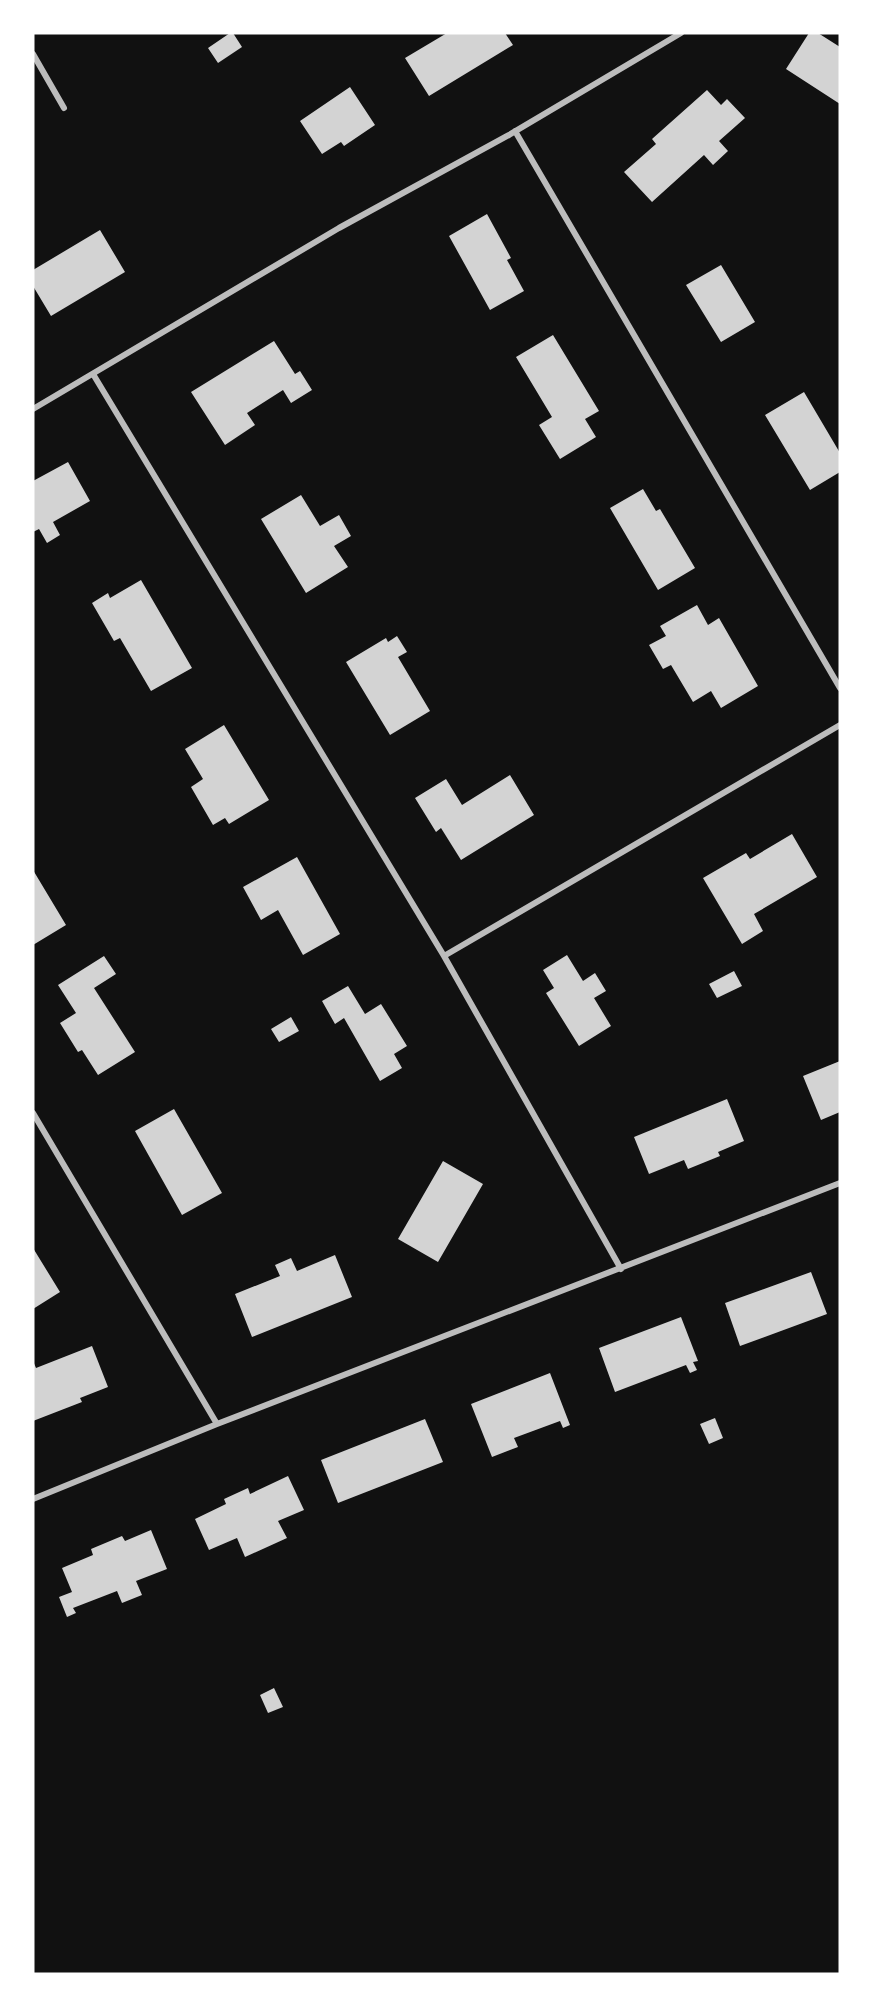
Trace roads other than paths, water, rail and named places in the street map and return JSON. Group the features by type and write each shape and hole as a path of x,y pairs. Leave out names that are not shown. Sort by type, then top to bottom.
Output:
{"street":[{"path":"33,409 339,228 515,131 681,33"},
{"path":"33,54 64,108"},
{"path":"515,131 840,688"},
{"path":"93,374 444,956 621,1269"},
{"path":"444,956 840,724"},
{"path":"33,1113 217,1424"},
{"path":"33,1499 217,1424 840,1183"}]}
